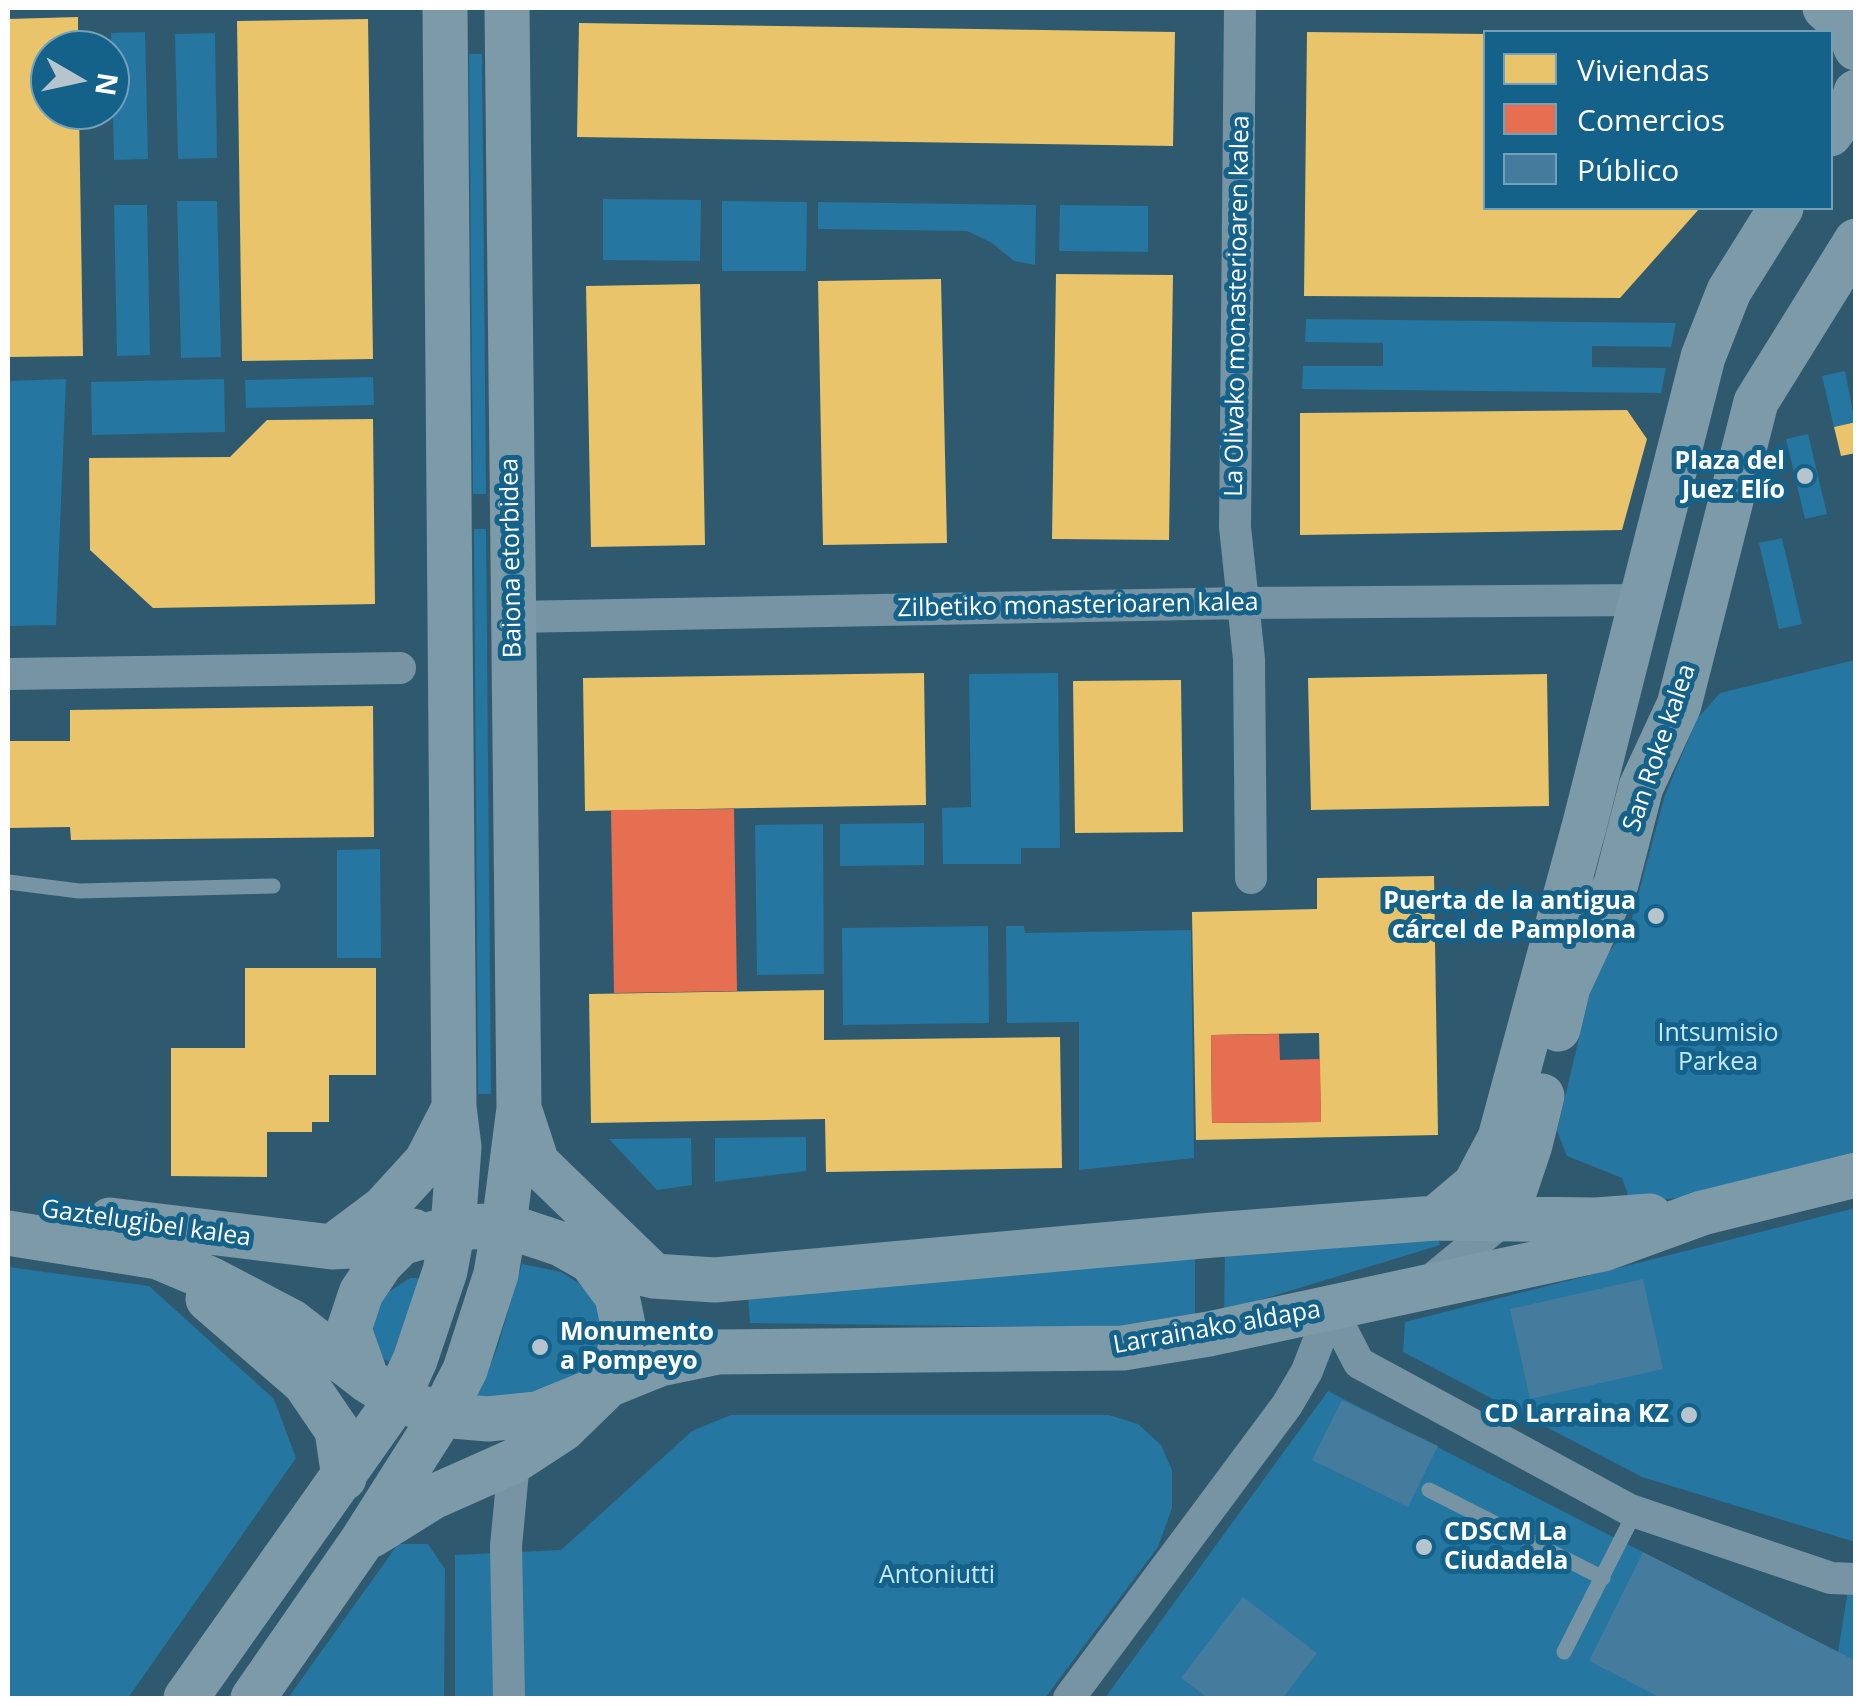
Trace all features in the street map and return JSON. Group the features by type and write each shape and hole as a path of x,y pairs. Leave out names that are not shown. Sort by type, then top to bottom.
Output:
{"street":[{"path":"186,1698 344,1478 382,1390 416,1360 446,1271 454,1228 457,1127 444,8"},
{"name":"Baiona etorbidea","path":"507,8 519,1108"},
{"name":"La Olivako monasterioaren kalea","path":"1240,8 1235,527 1246,603 1252,878"},
{"path":"1825,8 1848,28 1856,48"},
{"path":"1833,130 1856,92"},
{"name":"San Roke kalea","path":"1436,1218 1475,1185 1500,1138 1703,358 1729,290 1781,210"},
{"name":"San Roke kalea","path":"1505,1219 1530,1145 1568,987 1616,884 1641,787 1679,705 1756,402 1856,240"},
{"name":"Zilbetiko monasterioaren kalea","path":"514,618 1246,603 1642,600"},
{"path":"8,674 400,668"},
{"path":"253,1698 362,1541 442,1415 465,1370 496,1274 519,1108"},
{"path":"519,1108 537,1162 653,1276"},
{"path":"382,1390 349,1328 361,1293 381,1262 429,1216 457,1127"},
{"path":"332,1248 384,1208 457,1127"},
{"name":"Larrainako aldapa","path":"254,1319 292,1322 382,1390 442,1415 488,1419 537,1414 660,1364 718,1352 1124,1348 1209,1334 1603,1250 1702,1213 1856,1175"},
{"name":"Gaztelugibel kalea","path":"8,1205 332,1248 400,1243 454,1228 504,1226"},
{"name":"Larrainako aldapa","path":"504,1226 561,1244 591,1261 653,1276 714,1280 1213,1234 1436,1218 1596,1220 1702,1213"},
{"path":"1418,1290 1505,1219"},
{"name":"Gaztelugibel kalea","path":"8,1233 158,1257 254,1319"},
{"path":"362,1541 432,1497 514,1461 563,1429 604,1389 620,1351 624,1325 617,1296 591,1261"},
{"path":"1331,1309 1359,1363 1635,1512 1831,1578 1856,1579"},
{"path":"1069,1698 1287,1405 1307,1371 1331,1309"},
{"path":"254,1319 337,1430 344,1478"},
{"path":"509,1698 506,1546 514,1461"}],"lane":[{"path":"8,882 79,891 273,886"},
{"path":"1429,1490 1603,1578"},
{"path":"1564,1652 1635,1512"}],"green space":[{"path":"130,32 145,32 148,159 114,160 113,130 130,130"},
{"path":"215,33 217,158 178,159 175,34"},
{"path":"469,54 482,54 486,494 473,494"},
{"path":"603,199 701,200 700,261 603,260"},
{"path":"177,201 217,201 221,357 181,358"},
{"path":"722,201 807,202 806,271 722,271"},
{"path":"818,202 1036,205 1035,265 1014,261 992,243 967,231 818,229"},
{"path":"114,205 147,205 150,355 117,356"},
{"path":"1060,205 1148,206 1148,252 1059,251"},
{"path":"1306,319 1676,323 1671,347 1592,346 1592,367 1666,368 1661,393 1302,389 1303,366 1383,366 1383,343 1305,342"},
{"path":"1845,371 1855,422 1834,427 1822,376"},
{"path":"373,377 374,405 246,408 245,380"},
{"path":"66,379 56,625 8,626 8,381"},
{"path":"224,379 225,432 92,435 91,382"},
{"path":"1808,434 1827,514 1805,519 1786,439"},
{"path":"474,529 486,529 491,1094 478,1094"},
{"path":"1782,538 1802,624 1779,629 1759,543"},
{"name":"Intsumisio Parkea","path":"1855,660 1855,1154 1700,1197 1630,1201 1622,1178 1567,1156 1557,1131 1595,970 1630,925 1665,795 1697,719 1720,693"},
{"path":"1058,673 1060,848 1021,848 1021,864 943,864 942,808 971,807 969,674"},
{"path":"924,823 924,865 840,866 840,824"},
{"path":"823,824 824,974 757,975 755,825"},
{"path":"380,849 381,958 337,958 337,850"},
{"path":"988,926 989,1023 843,1025 842,928"},
{"path":"1006,926 1024,926 1025,933 1191,930 1194,1158 1079,1170 1079,1022 1007,1023"},
{"path":"806,1137 806,1171 715,1182 715,1138"},
{"path":"691,1138 692,1185 657,1190 609,1139"},
{"name":"CD Larraina KZ","path":"1855,1208 1855,1542 1642,1477 1403,1352 1405,1322"},
{"path":"1437,1235 1440,1245 1224,1311 1225,1251"},
{"path":"1195,1255 1195,1314 1112,1328 750,1323 748,1297"},
{"path":"522,1264 561,1272 590,1293 607,1323 592,1367 574,1381 545,1390 477,1396 497,1349"},
{"path":"8,1267 149,1286 274,1399 296,1458 128,1698 8,1698"},
{"path":"410,1278 420,1278 390,1362 382,1358 375,1343 372,1319 381,1297"},
{"name":"CDSCM La Ciudadela","path":"1328,1391 1838,1652 1855,1547 1855,1698 1105,1698"},
{"name":"Antoniutti","path":"731,1415 1109,1415 1138,1424 1161,1445 1172,1470 1172,1508 1158,1547 1045,1698 455,1698 455,1555 561,1550 692,1431"},
{"path":"398,1544 428,1544 445,1569 444,1698 288,1698"}],"building: Viviendas":[{"path":"78,17 78,30 30,30 30,130 79,130 83,356 8,357 8,19"},
{"path":"368,19 373,359 242,361 237,21"},
{"path":"579,23 1175,32 1173,146 577,137"},
{"path":"1307,32 1483,34 1483,210 1698,210 1620,298 1304,296"},
{"path":"1056,274 1173,275 1169,540 1052,539"},
{"path":"941,279 947,543 823,545 818,281"},
{"path":"700,284 705,545 591,547 586,286"},
{"path":"1627,410 1647,439 1622,530 1300,535 1300,413"},
{"path":"373,419 375,604 153,608 90,550 89,458 230,457 267,420"},
{"path":"1856,422 1856,453 1841,456 1834,427"},
{"path":"924,673 926,805 585,811 583,678"},
{"path":"1547,674 1549,806 1311,810 1308,678"},
{"path":"1181,680 1183,832 1075,833 1073,681"},
{"path":"373,706 374,837 71,840 70,827 8,828 8,741 70,741 70,710"},
{"path":"1434,876 1438,1135 1196,1140 1192,912 1317,909 1317,878","holes":["1319,1033 1321,1122 1212,1123 1211,1035"]},
{"path":"245,968 376,968 376,1075 329,1075 329,1122 312,1122 312,1132 267,1132 267,1177 171,1176 171,1048 245,1048"},
{"path":"824,990 824,1040 1060,1037 1062,1168 826,1172 825,1119 591,1123 589,994"}],"building: Comercios":[{"path":"734,809 737,991 614,993 611,810"},
{"path":"1279,1034 1280,1060 1320,1059 1321,1122 1212,1123 1211,1035"}],"building: Público":[{"path":"1643,1279 1663,1369 1530,1399 1510,1309"},
{"path":"1342,1400 1438,1446 1408,1507 1312,1460"},
{"path":"1643,1552 1856,1661 1856,1698 1661,1698 1589,1661"},
{"path":"1243,1597 1317,1653 1283,1698 1208,1698 1181,1678"}],"place":[{"name":"Plaza del Juez Elío","path":"1805,476"},
{"name":"Puerta de la antigua cárcel de Pamplona","path":"1656,916"},
{"name":"Monumento a Pompeyo","path":"540,1347"},
{"name":"CD Larraina KZ","path":"1689,1415"},
{"name":"CDSCM La Ciudadela","path":"1424,1547"}]}
